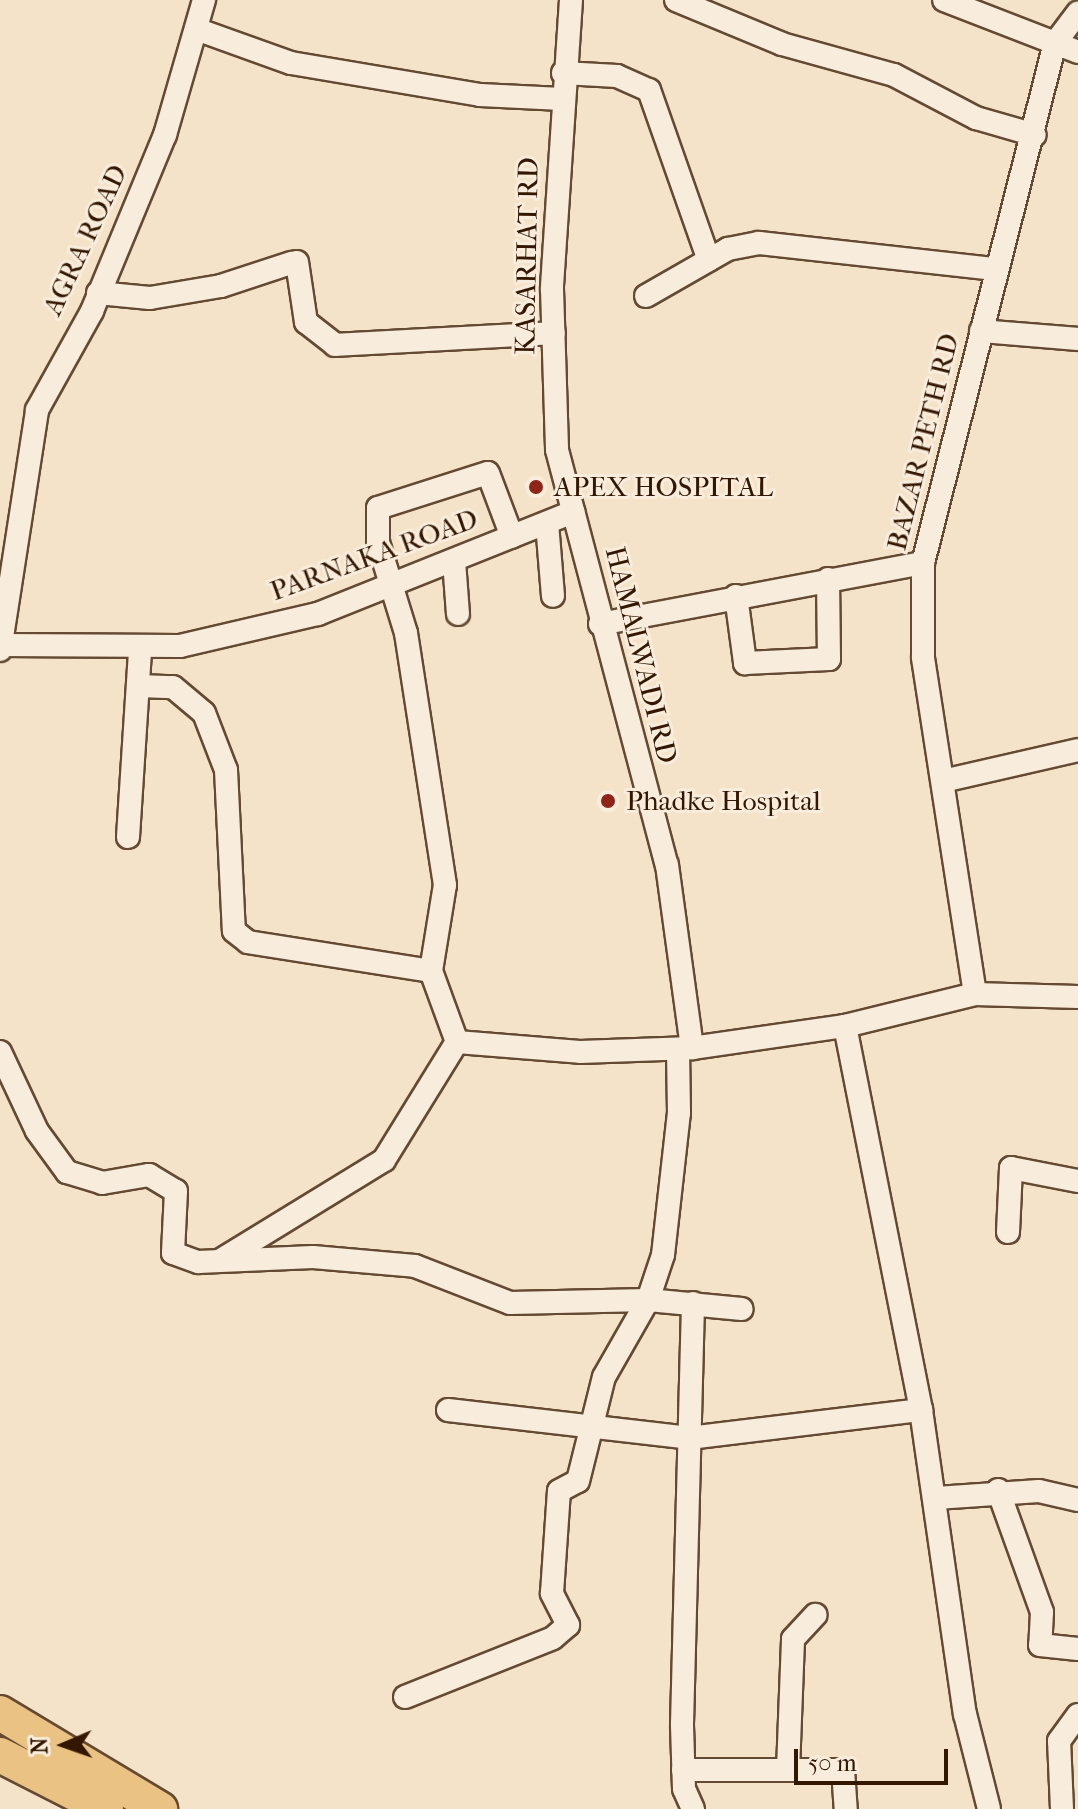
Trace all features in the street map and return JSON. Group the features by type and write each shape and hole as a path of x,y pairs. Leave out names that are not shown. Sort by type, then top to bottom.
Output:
{"main road":[{"path":"0,1713 160,1809"},
{"path":"0,1755 106,1809"}],"street":[{"name":"AGRA ROAD","path":"0,646 37,410 98,293 165,135 204,0"},
{"name":"KASARHAT RD","path":"571,0 563,73 554,333 557,450 573,512"},
{"path":"676,0 782,44 894,75 976,118 1035,135"},
{"path":"944,0 1078,52"},
{"name":"BAZAR PETH RD","path":"975,994 947,780 923,657 923,563 996,269 1035,135 1055,43 1078,13"},
{"path":"196,29 291,63 480,95 562,99"},
{"path":"563,73 617,76 649,90 709,260"},
{"path":"646,296 709,260 759,243 996,269"},
{"path":"98,293 165,296 294,262 306,322 335,345 554,333"},
{"path":"981,331 1078,339"},
{"path":"457,1042 431,971 445,885 395,586 378,542 382,504 488,473 512,537"},
{"name":"PARNAKA ROAD","path":"0,646 140,649 318,614 395,586 573,512"},
{"name":"HAMALWADI RD","path":"405,1697 553,1638 568,1625 552,1593 559,1491 578,1481 604,1377 648,1300 673,1185 685,1049 667,865 600,624 573,512"},
{"path":"547,523 553,596"},
{"path":"454,561 458,614"},
{"path":"600,624 923,563"},
{"path":"736,596 745,663 829,659 828,579"},
{"path":"128,837 140,649"},
{"path":"138,686 173,687 204,713 226,770 234,931 248,942 431,971"},
{"path":"947,780 1078,750"},
{"path":"457,1042 580,1052 685,1049 845,1026 975,994 1078,997"},
{"path":"845,1026 921,1410 965,1714 989,1809"},
{"path":"219,1261 384,1160 457,1042"},
{"path":"0,1052 37,1131 67,1172 102,1183 149,1175 176,1191 173,1253 219,1261 313,1257 415,1266 510,1303 648,1300 742,1309"},
{"path":"1008,1232 1011,1168 1078,1181"},
{"path":"693,1303 683,1770 693,1809"},
{"path":"448,1410 689,1438 921,1410"},
{"path":"936,1498 998,1490 1078,1500"},
{"path":"998,1490 1042,1612 1040,1645 1078,1649"},
{"path":"788,1770 793,1639 815,1615"},
{"path":"1062,1809 1059,1741 1078,1715"},
{"path":"683,1770 843,1770 846,1809"}],"place":[{"name":"APEX HOSPITAL","path":"536,487"},
{"name":"Phadke Hospital","path":"608,801"}]}
